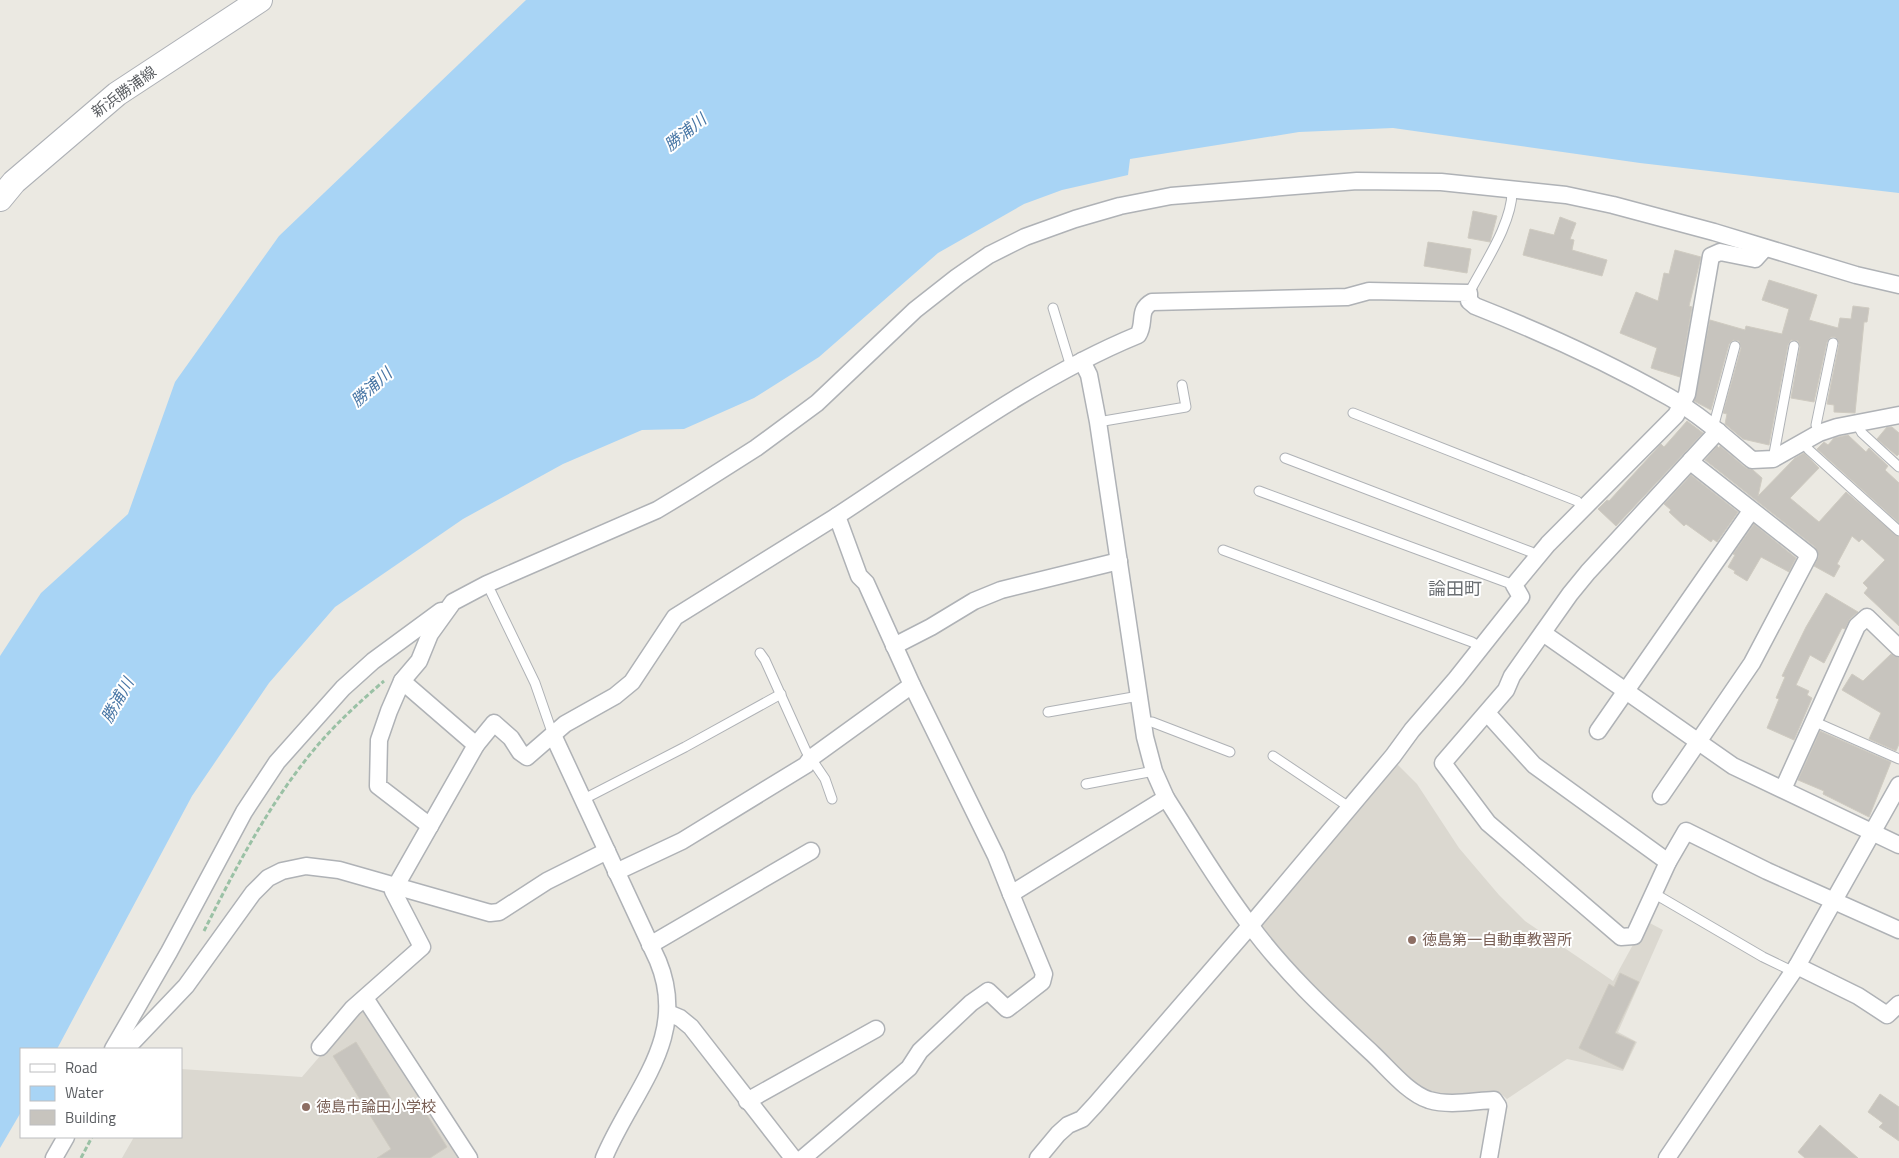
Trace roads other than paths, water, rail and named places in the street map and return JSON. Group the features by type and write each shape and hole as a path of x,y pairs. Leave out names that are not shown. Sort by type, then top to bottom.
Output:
{"main road":[{"name":"新浜勝浦線","path":"0,198 14,182 117,94 260,0"}],"street":[{"path":"114,1048 169,952 244,812 277,762 343,688 373,661 453,602 489,588 657,510 756,448 818,403 915,310 956,277 989,255 1025,237 1120,206 1171,196 1233,190 1404,180 1566,195 1613,205 1856,275 1899,285"},
{"path":"1038,1158 1068,1125 1082,1119 1250,926 1456,679 1521,597 1514,585 1537,558 1676,415 1687,394 1711,256 1720,252 1755,259 1765,248"},
{"path":"320,1047 353,1008 422,947 393,891 476,745 494,723 511,738 520,752 527,757 572,720 615,696 632,682 675,617 837,516 978,423 1076,364 1138,335 1142,329 1142,311 1145,306 1152,302 1347,298 1369,291 1469,293 1469,301 1475,306 1540,333 1671,398 1716,430 1752,460 1773,459 1819,433 1899,415"},
{"path":"1076,364 1089,375 1098,422 1143,722 1154,771 1166,798 1250,926 1285,968 1337,1020 1420,1096 1430,1100 1447,1102 1494,1100 1498,1106 1489,1158"},
{"path":"1716,430 1691,460 1588,572 1570,594 1512,676 1506,690 1443,763 1488,824 1621,936 1634,936 1655,894 1668,862 1686,831 1899,930"},
{"path":"1661,796 1752,663 1808,555 1696,467 1691,460"},
{"path":"1598,731 1752,511"},
{"path":"803,1158 909,1068 920,1051 971,1003 988,991 1006,1009 1042,982 1044,974 996,856 912,685 866,583 859,576 837,516"},
{"path":"894,646 931,628 974,601 1001,590 1119,561"},
{"path":"430,826 378,786 379,740 402,682 419,661 430,634 453,602"},
{"path":"1783,789 1857,626 1867,617 1899,648"},
{"path":"1543,634 1733,766 1870,833 1899,845"},
{"path":"402,682 476,745"},
{"path":"616,872 682,841 806,765 811,758 912,685"},
{"path":"1487,713 1534,764 1668,862"},
{"path":"553,734 666,980 668,1013 660,1051 604,1158"},
{"path":"1667,1158 1795,969 1870,833 1899,785"},
{"path":"1011,894 1166,798"},
{"path":"650,945 811,850"},
{"path":"127,1048 186,986 253,893 268,878 282,871 306,866 339,870 490,913 499,912 547,881 607,852"},
{"path":"1795,969 1858,996 1887,1015 1899,1004"},
{"path":"365,998 469,1158"},
{"path":"668,1013 680,1018 691,1027 793,1158"},
{"path":"747,1101 876,1030"},
{"path":"54,1158 65,1138"}],"lane":[{"path":"1469,293 1506,220 1512,198 1512,190"},
{"path":"1053,308 1076,364"},
{"path":"1819,433 1816,425 1833,343"},
{"path":"1716,430 1735,346"},
{"path":"1773,459 1794,346"},
{"path":"1098,422 1186,407 1182,385"},
{"path":"1353,413 1577,501 1583,509"},
{"path":"1857,424 1862,434 1899,467"},
{"path":"1802,441 1809,450 1899,531"},
{"path":"1285,458 1531,552 1537,558"},
{"path":"1259,491 1514,585"},
{"path":"1222,550 1472,642 1480,647"},
{"path":"489,588 535,683 553,734"},
{"path":"760,653 811,758 825,779 832,799"},
{"path":"584,799 685,747 780,694"},
{"path":"1048,712 1139,696"},
{"path":"1813,721 1899,760"},
{"path":"1143,722 1152,722 1230,752"},
{"path":"1273,756 1349,807"},
{"path":"1086,784 1154,771"},
{"path":"1655,894 1763,957 1795,969"}],"water":[{"name":"勝浦川","path":"526,0 1899,0 1899,193 1640,163 1393,128 1299,132 1130,159 1128,175 1062,190 1024,204 938,253 819,357 754,398 684,429 642,430 563,464 463,519 335,607 269,683 192,796 58,1048 20,1048 20,1114 0,1148 0,656 41,593 128,514 175,382 279,236"}],"place":[{"name":"徳島第一自動車教習所","path":"1412,940"},
{"name":"徳島市論田小学校","path":"306,1107"}],"district":[{"name":"論田町","path":"1455,589"}]}
